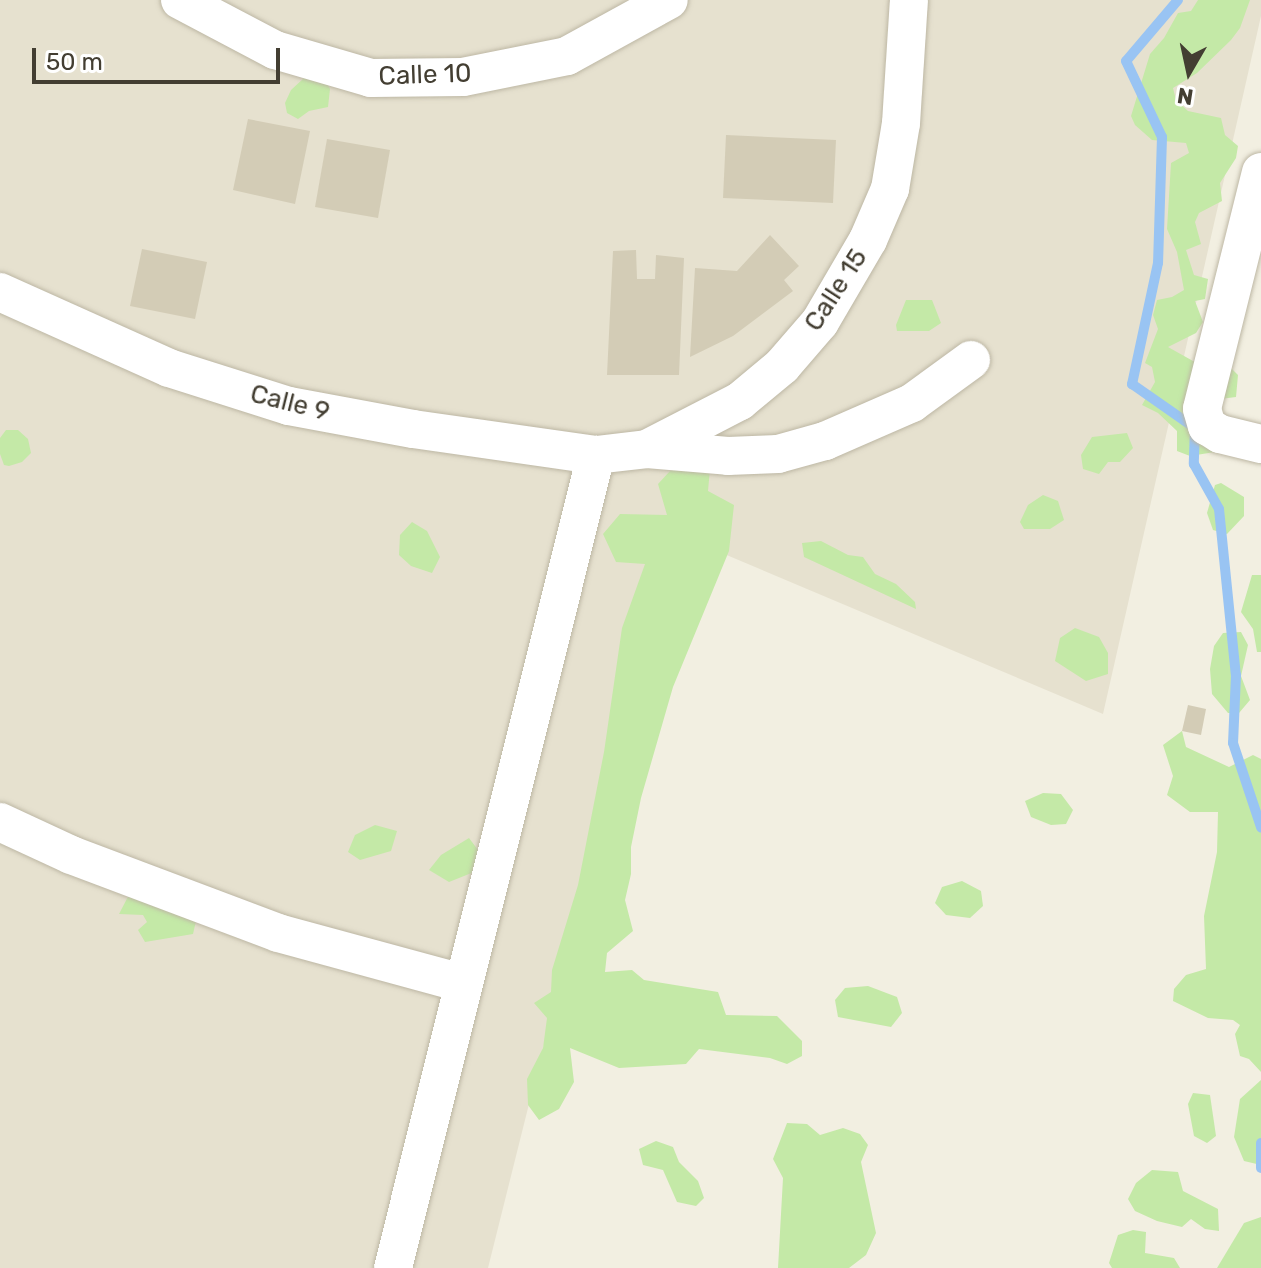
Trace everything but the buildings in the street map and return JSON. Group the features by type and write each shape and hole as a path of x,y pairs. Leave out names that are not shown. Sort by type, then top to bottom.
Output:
{"street":[{"name":"Calle 10","path":"180,0 275,50 371,78 463,77 567,56 669,0"},
{"name":"Calle 15","path":"596,455 647,449 740,401 782,366 820,322 860,254 890,189 901,123 909,0"},
{"path":"1261,172 1202,409 1207,426 1220,434 1261,444"},
{"name":"Calle 9","path":"0,292 169,368 289,406 413,429 596,455"},
{"path":"647,449 728,456 778,454 825,441 912,403 971,360"},
{"path":"393,1268 596,455"},
{"path":"0,822 71,855 278,933 462,983"}],"shaded area":[{"path":"0,0 1261,0 1261,16 1103,714 672,532 488,1268 0,1268"}],"green space":[{"path":"1198,0 1250,0 1240,28 1231,40 1197,73 1173,88 1176,100 1188,111 1221,118 1225,135 1238,146 1236,158 1220,183 1222,201 1199,213 1195,222 1201,244 1186,250 1194,275 1208,279 1205,299 1195,301 1203,322 1196,333 1168,347 1193,361 1223,360 1238,375 1236,397 1220,399 1221,451 1190,456 1177,451 1177,431 1158,413 1142,405 1155,382 1152,367 1145,363 1158,329 1153,315 1157,300 1184,290 1177,252 1167,229 1171,163 1189,153 1186,143 1152,140 1135,125 1131,116 1150,54 1164,38 1178,13 1191,11"},
{"path":"323,74 330,89 328,107 309,111 298,119 287,113 285,103 291,90 304,78"},
{"path":"906,300 932,300 941,323 929,331 897,331 896,325"},
{"path":"6,430 18,430 28,439 31,453 22,462 9,466 4,465 0,454 0,438"},
{"path":"1127,433 1133,448 1120,462 1108,462 1099,474 1083,469 1081,455 1092,437"},
{"path":"682,458 710,469 708,491 734,505 729,551 673,687 641,798 631,847 631,874 625,900 633,931 607,953 605,972 632,970 644,980 718,992 726,1015 777,1016 802,1041 802,1056 787,1064 770,1058 699,1049 686,1064 619,1068 570,1048 574,1082 559,1109 539,1120 528,1105 527,1079 543,1048 547,1018 534,1003 551,992 552,970 578,885 604,752 622,628 645,564 616,562 603,534 620,514 667,515 658,484"},
{"path":"1221,483 1244,497 1244,516 1227,534 1213,530 1207,513 1215,485"},
{"path":"1043,495 1058,501 1064,520 1050,529 1024,529 1020,522 1028,505"},
{"path":"412,522 427,531 440,557 432,573 411,566 399,555 400,535"},
{"path":"821,541 848,555 863,557 875,574 896,584 915,602 916,609 804,557 802,543"},
{"path":"1252,575 1261,575 1261,652 1257,652 1253,629 1241,612"},
{"path":"1075,628 1099,637 1108,653 1108,674 1086,681 1055,661 1060,638"},
{"path":"1241,632 1248,645 1241,676 1250,700 1239,713 1228,713 1212,694 1210,669 1214,646 1223,633"},
{"path":"1182,731 1186,747 1229,767 1253,755 1261,759 1261,1072 1249,1059 1240,1056 1235,1034 1240,1025 1233,1020 1208,1018 1173,1001 1174,989 1186,975 1206,969 1204,916 1217,852 1218,812 1190,812 1167,795 1173,776 1163,745"},
{"path":"1043,793 1061,794 1073,810 1066,824 1051,825 1031,817 1025,801"},
{"path":"375,825 397,831 391,851 360,860 348,852 355,835"},
{"path":"469,838 481,854 479,870 449,882 429,870 441,855"},
{"path":"962,881 981,891 983,906 970,918 946,915 935,903 942,887"},
{"path":"132,889 196,921 193,934 145,942 138,930 147,922 143,915 119,914"},
{"path":"868,986 897,997 902,1013 891,1027 838,1017 835,1000 845,988"},
{"path":"1261,1080 1261,1165 1244,1161 1234,1137 1240,1099"},
{"path":"1193,1093 1210,1095 1216,1136 1207,1143 1194,1136 1188,1104"},
{"path":"787,1123 807,1124 820,1135 843,1128 860,1134 868,1145 861,1162 876,1233 866,1255 849,1268 778,1268 783,1178 773,1159"},
{"path":"656,1141 673,1147 679,1162 698,1181 704,1198 696,1206 677,1202 663,1170 643,1165 639,1149"},
{"path":"1152,1170 1178,1172 1183,1191 1218,1209 1219,1231 1205,1229 1191,1219 1182,1227 1135,1211 1128,1199 1136,1183"},
{"path":"1261,1217 1261,1268 1217,1268 1244,1223"},
{"path":"1133,1230 1146,1232 1145,1253 1174,1258 1180,1268 1112,1268 1109,1263 1118,1235"}],"waterway":[{"path":"1178,0 1126,61 1162,137 1158,263 1132,384 1195,428 1194,464 1219,509 1236,675 1233,743 1261,827"},
{"path":"1261,1143 1261,1168"}]}
